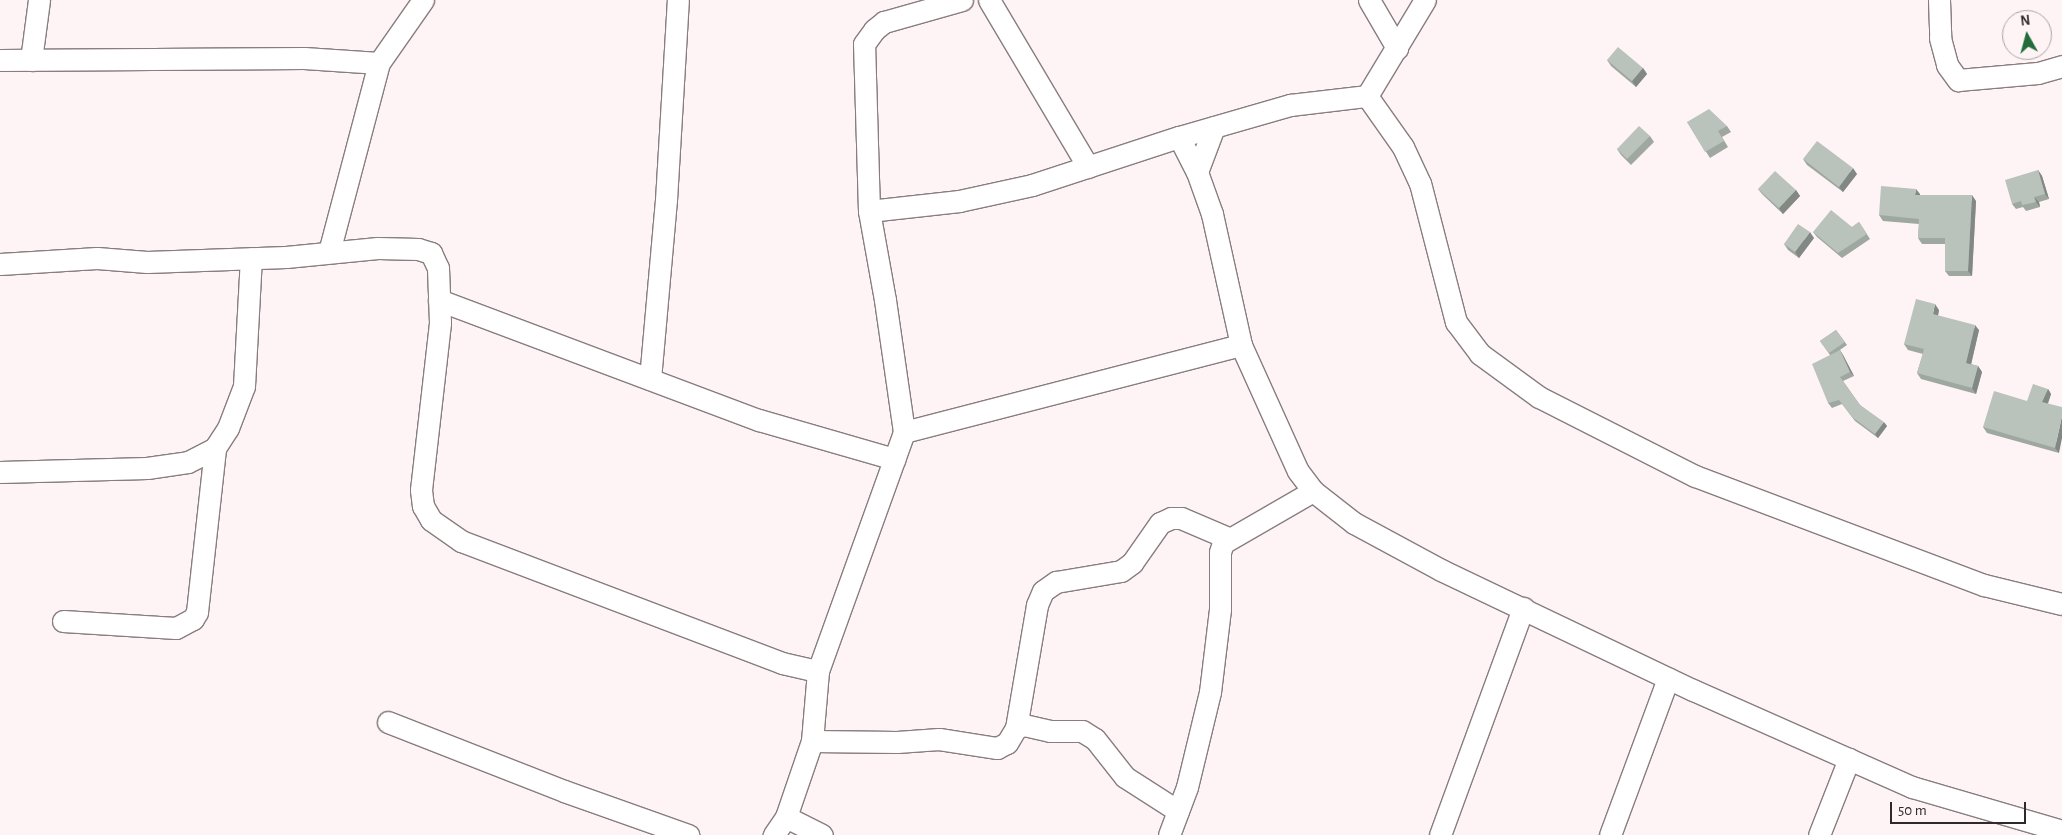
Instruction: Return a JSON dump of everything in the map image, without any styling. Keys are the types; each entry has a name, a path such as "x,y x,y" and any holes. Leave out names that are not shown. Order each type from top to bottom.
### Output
{"street":[{"path":"31,60 39,0"},
{"path":"329,252 379,63 423,0"},
{"path":"650,379 666,200 678,0"},
{"path":"774,835 786,817 812,741 818,671 904,432 885,300 869,211 864,44 874,30 884,22 962,0"},
{"path":"989,0 1088,167"},
{"path":"1369,0 1397,48"},
{"path":"1367,96 1425,0"},
{"path":"1939,0 1940,38 1947,65 1958,80 2038,73 2062,66"},
{"path":"0,60 304,58 379,63"},
{"path":"869,211 959,201 1032,185 1214,126 1290,105 1367,96"},
{"path":"1367,96 1403,147 1420,183 1456,322 1480,354 1539,398 1695,476 1984,585 2062,604"},
{"path":"1197,172 1214,126"},
{"path":"1179,137 1197,172 1212,214 1241,345 1298,471 1313,491 1354,523 1668,678 1912,787 2055,832"},
{"path":"0,264 98,258 147,262 251,258 400,247 430,253 438,268 439,300 430,429 421,490 422,506 431,520 461,541 782,663 818,671"},
{"path":"0,472 147,468 188,462 214,448 228,428 244,386 251,258"},
{"path":"439,300 759,420 894,459"},
{"path":"904,432 1241,345"},
{"path":"63,621 176,628 193,619 197,612 214,448"},
{"path":"1174,827 1210,692 1220,609 1220,552 1228,538 1313,491"},
{"path":"812,741 897,742 939,739 997,748 1006,743 1016,728 1037,605 1043,590 1056,582 1121,571 1132,564 1160,523 1171,518 1181,518 1228,538"},
{"path":"1440,835 1523,608"},
{"path":"1610,835 1668,678"},
{"path":"388,722 564,791 688,835"},
{"path":"1016,728 1024,725 1050,731 1082,731 1095,740 1124,777 1174,827"},
{"path":"1819,835 1849,759"},
{"path":"786,817 822,835"}],"building":[{"path":"1618,47 1643,68 1632,81 1607,60"},
{"path":"1709,109 1727,126 1718,131 1724,141 1705,152 1687,122"},
{"path":"1639,126 1650,136 1627,159 1617,149"},
{"path":"1817,141 1853,168 1839,187 1803,159"},
{"path":"2038,170 2045,194 2034,197 2036,202 2022,205 2021,201 2012,204 2005,180"},
{"path":"1775,171 1796,190 1779,208 1758,189"},
{"path":"1881,186 1916,189 1915,195 1972,195 1968,271 1945,271 1945,238 1918,238 1919,219 1879,215"},
{"path":"1831,210 1852,227 1859,222 1867,234 1838,253 1813,232"},
{"path":"1798,224 1810,232 1795,252 1784,244"},
{"path":"1916,299 1935,304 1933,314 1975,325 1966,363 1978,366 1972,388 1917,373 1924,349 1904,344"},
{"path":"1836,330 1845,342 1829,353 1820,341"},
{"path":"1840,350 1850,372 1840,377 1860,405 1884,422 1875,434 1852,417 1839,400 1828,403 1812,364"},
{"path":"2033,384 2048,389 2042,402 2062,407 2062,416 2055,448 1983,427 1994,391 2027,401"}]}
